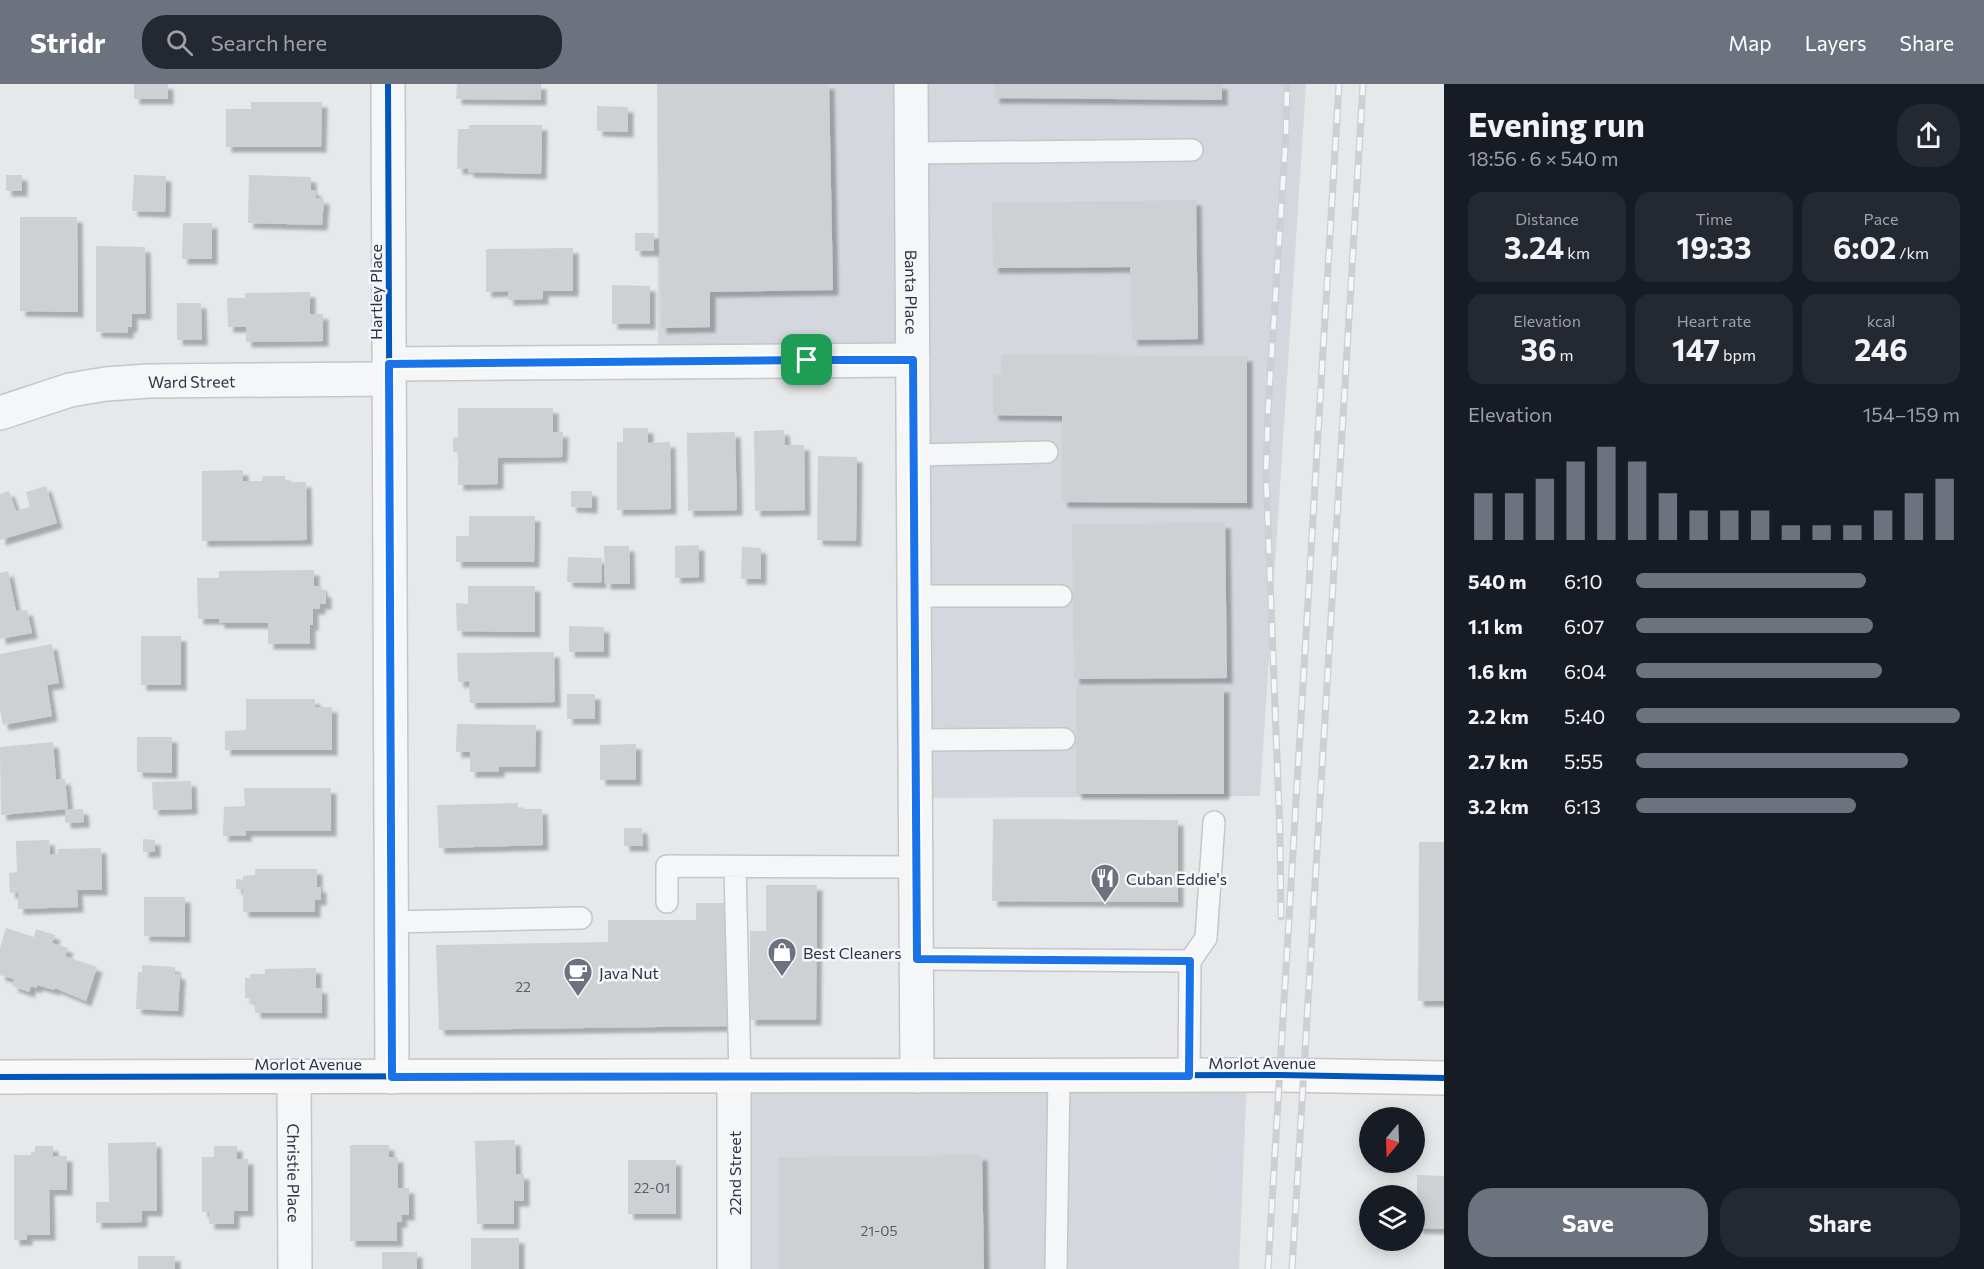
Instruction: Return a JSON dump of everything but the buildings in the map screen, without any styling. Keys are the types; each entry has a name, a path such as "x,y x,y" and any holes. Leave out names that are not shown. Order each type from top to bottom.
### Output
{"street":[{"name":"Hartley Place","path":"388,84 392,1077"},
{"name":"Banta Place","path":"911,84 917,1076"},
{"name":"Ward Street","path":"0,412 70,390 127,382 389,371 913,360"},
{"name":"22nd Street","path":"734,1269 736,1076"},
{"name":"Morlot Avenue","path":"0,1077 1189,1076 1444,1078"},
{"name":"Christie Place","path":"294,1077 295,1269"}],"lane":[{"path":"912,153 1192,150"},
{"path":"914,455 1047,452"},
{"path":"915,596 1060,596"},
{"path":"915,740 1064,739"},
{"path":"1189,1076 1190,961 1206,938 1214,822"},
{"path":"667,902 667,866 916,867"},
{"path":"735,867 736,1076"},
{"path":"391,922 581,918"},
{"path":"917,959 1190,961"},
{"path":"1056,1269 1059,1076"}],"shaded area":[{"path":"657,84 1306,84 1260,796 915,798 913,360 658,362"},
{"path":"734,1076 1247,1076 1239,1269 734,1269"}],"railway":[{"path":"1281,917 1266,475 1287,84"},
{"path":"1268,1269 1339,84"},
{"path":"1292,1269 1363,84"}],"cycle path":[{"path":"388,84 392,1077"},
{"path":"0,1077 1280,1075 1444,1078"}],"place":[{"name":"Cuban Eddie's","path":"1105,904"},
{"name":"Best Cleaners","path":"782,978"},
{"name":"Java Nut","path":"578,998"}],"route":[{"path":"807,360 913,360 917,959 1190,961 1189,1076 392,1077 389,364 807,360"}]}
